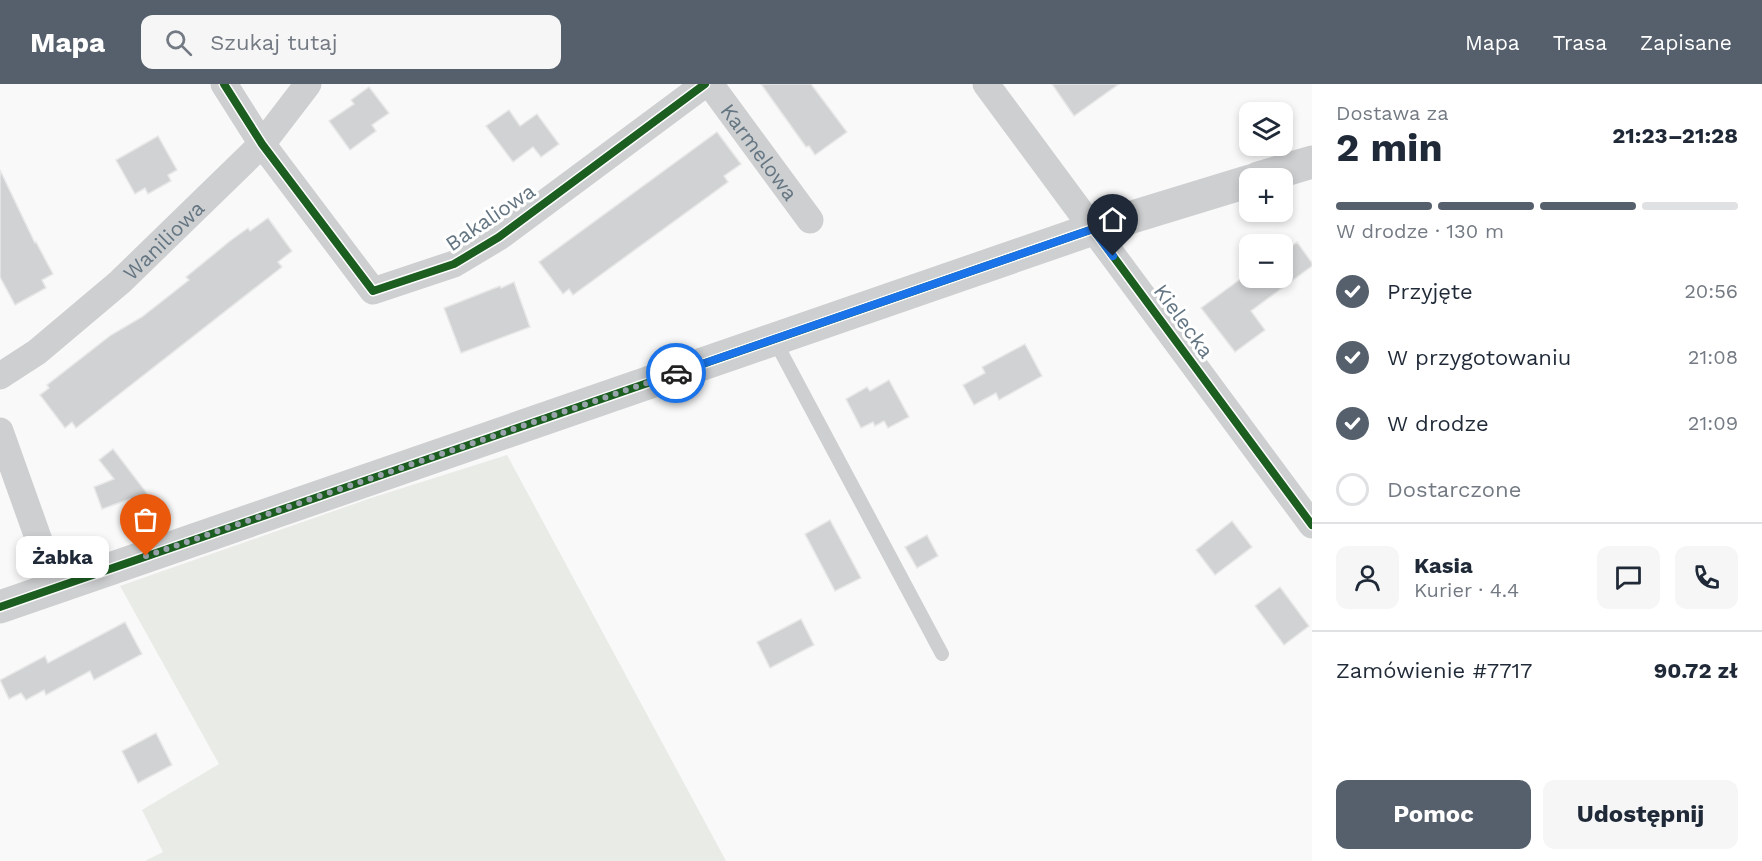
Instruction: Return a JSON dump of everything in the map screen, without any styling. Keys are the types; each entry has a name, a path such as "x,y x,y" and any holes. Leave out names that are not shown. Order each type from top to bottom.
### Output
{"street":[{"name":"Bakaliowa","path":"224,84 262,144 373,291 454,264 499,237 705,84"},
{"name":"Waniliowa","path":"0,376 37,352 120,282 262,144 308,84"},
{"name":"Karmelowa","path":"710,84 810,220"},
{"name":"Kielecka","path":"986,84 1312,525"},
{"path":"1292,168 1312,162"},
{"path":"0,607 1093,229 1239,184"},
{"path":"0,431 56,588"}],"lane":[{"path":"774,339 942,654"}],"shaded area":[{"path":"507,455 726,861 145,861 163,852 142,810 219,764 120,586 371,498"}],"building":[{"path":"761,84 811,84 847,132 815,155 809,146 806,147"},
{"path":"1052,84 1119,84 1074,116"},
{"path":"369,87 389,113 372,125 376,131 350,150 329,121 354,104 351,100"},
{"path":"509,110 520,126 537,114 559,144 541,157 533,147 513,162 486,126"},
{"path":"717,132 741,164 724,176 728,182 573,295 569,289 563,294 539,262"},
{"path":"158,136 177,170 168,175 171,181 148,194 145,188 135,194 116,160"},
{"path":"0,170 35,243 53,274 42,280 46,288 15,305 0,277"},
{"path":"268,218 292,251 278,262 282,267 76,428 72,422 65,428 40,395 49,388 47,385 111,335 142,317 189,280 186,277 230,241 248,228 250,231"},
{"path":"1297,242 1312,266 1293,280 1293,245"},
{"path":"1239,280 1239,288 1282,288 1251,311 1265,330 1235,352 1201,308"},
{"path":"514,282 530,327 461,353 444,308"},
{"path":"1025,344 1042,376 999,400 996,393 974,405 963,385 985,373 982,367"},
{"path":"889,380 909,417 888,428 884,421 875,426 873,422 861,428 846,399 867,387 870,391"},
{"path":"113,449 149,496 136,506 130,499 102,509 94,487 114,479 99,460"},
{"path":"830,520 861,578 835,591 805,534"},
{"path":"1232,521 1252,547 1215,575 1196,550"},
{"path":"927,535 938,556 917,568 905,547"},
{"path":"1280,587 1309,626 1284,645 1255,606"},
{"path":"801,619 814,645 770,668 757,642"},
{"path":"125,622 142,654 94,680 90,671 46,695 44,690 26,700 21,693 9,699 0,680 45,656 48,663"},
{"path":"156,733 172,765 138,783 122,751"}],"cycle path":[{"path":"224,84 262,144 373,291 454,264 499,237 705,84"},
{"path":"0,607 1093,229 1312,525"}],"way so far":[{"path":"146,556 676,373"}],"place":[{"name":"Żabka","path":"146,556"}],"route":[{"path":"676,373 1093,229 1113,256"}]}
